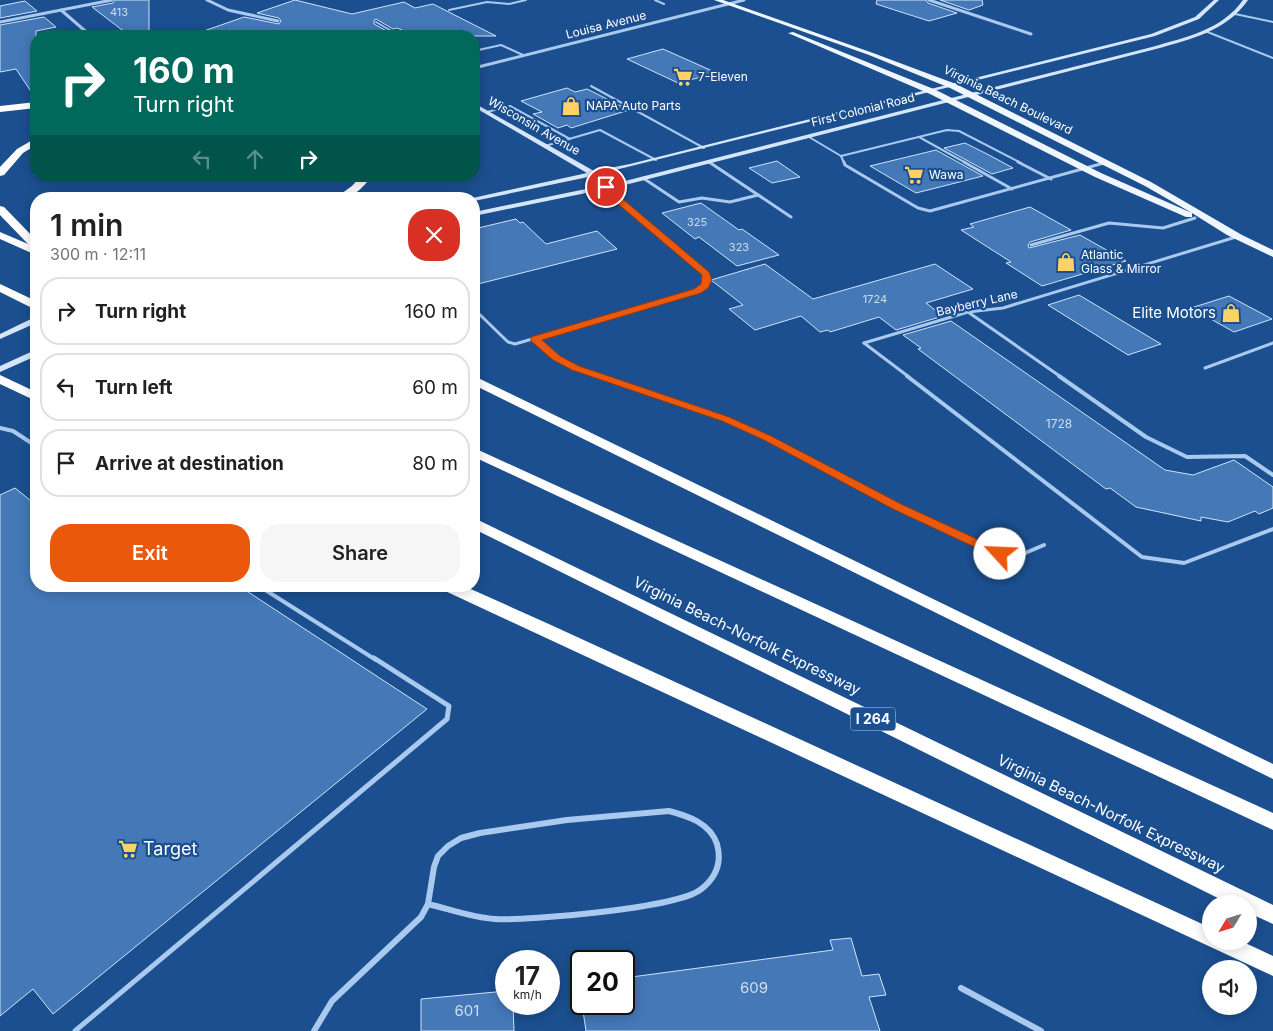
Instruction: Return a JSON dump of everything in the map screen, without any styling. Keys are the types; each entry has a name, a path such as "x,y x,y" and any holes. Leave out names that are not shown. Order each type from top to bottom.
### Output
{"highway":[{"path":"0,109 30,106"},
{"path":"0,173 20,151 30,145"},
{"path":"350,192 362,182"},
{"path":"0,209 30,240"},
{"path":"0,235 30,249"},
{"path":"0,287 30,303"},
{"path":"0,379 30,394"},
{"path":"480,383 1273,772"},
{"path":"480,455 1273,822"},
{"name":"Virginia Beach-Norfolk Expressway","path":"480,526 1273,915"},
{"path":"463,592 1065,873 1202,934"},
{"path":"1238,950 1273,966"}],"main road":[{"name":"Virginia Beach Boulevard","path":"717,0 755,15 833,40 973,95 1148,184 1273,254"},
{"name":"First Colonial Road","path":"480,197 656,160 1153,35 1197,18 1217,0"},
{"name":"First Colonial Road","path":"480,213 606,187 709,162 1154,48 1205,31 1225,22 1235,14 1246,0"},
{"name":"Virginia Beach Boulevard","path":"755,15 809,41 952,101 1085,168 1238,236"},
{"name":"Wisconsin Avenue","path":"480,108 595,174 606,187"},
{"path":"0,337 30,323"},
{"path":"0,369 30,356"}],"street":[{"path":"0,22 112,0"},
{"path":"207,0 228,10 278,21"},
{"name":"Louisa Avenue","path":"480,66 744,0"},
{"path":"929,0 1031,34"},
{"path":"60,10 74,19 85,30"},
{"path":"314,1031 332,1001 420,918 428,904 432,887 432,872 438,856 454,841 468,835 554,820 620,813 669,811 689,816 705,826 716,841 720,858 713,878 699,891 666,901 589,914 494,919 428,904"},
{"path":"962,988 1041,1031"}],"lane":[{"path":"449,10 487,2 509,4 526,0"},
{"path":"655,0 664,4"},
{"path":"1235,14 1273,22"},
{"path":"376,22 390,30"},
{"path":"1205,31 1273,58"},
{"path":"480,50 502,45 523,55"},
{"path":"591,86 704,148"},
{"path":"487,112 510,106 570,139"},
{"path":"545,146 600,130 656,160"},
{"path":"841,156 947,130 959,131 1051,179"},
{"path":"809,137 841,156 845,165 918,208 930,210 1051,179 1106,162"},
{"path":"918,137 1012,189"},
{"path":"709,162 791,217"},
{"path":"643,178 679,202 702,198 730,202 758,195"},
{"path":"480,315 508,342 515,344 698,291 705,286 706,274 608,191 606,187"},
{"path":"1032,244 1109,223 1163,228 1195,218"},
{"name":"Bayberry Lane","path":"1238,236 1003,308 968,312 864,343 1142,557 1184,563 1273,529"},
{"path":"968,312 1146,438 1187,457 1245,456 1273,475"},
{"path":"535,339 557,358 575,368 726,419 768,438 897,506 1000,554 1010,557 1022,556 1044,545"},
{"path":"1205,368 1273,344"},
{"path":"0,428 13,431 30,442"},
{"path":"75,1031 447,719 449,706 268,592"}],"building":[{"path":"115,0 149,0 149,30 122,30 92,7 113,3"},
{"path":"295,0 352,14 404,2 415,8 433,4 496,36 480,36 480,30 393,29 376,19 374,24 385,30 207,30 244,17 279,24 281,21 279,18 257,13"},
{"path":"877,0 926,0 928,3 957,13 929,21 876,4"},
{"path":"940,0 982,0 983,5 969,10"},
{"path":"25,1 37,11 0,18 0,6"},
{"path":"44,17 56,27 30,30 30,90 16,69 0,72 0,25"},
{"path":"663,49 717,73 678,83 627,59"},
{"path":"567,88 575,92 587,89 629,110 571,128 567,125 558,128 533,114 542,112 521,101"},
{"path":"965,143 1013,168 992,174 944,148"},
{"path":"936,150 983,176 916,193 870,166"},
{"path":"777,161 800,177 772,183 749,168"},
{"path":"701,203 779,255 737,266 699,237 695,239 662,213"},
{"path":"1030,207 1071,230 1030,242 1029,248 1080,235 1126,261 1042,286 1006,263 1011,262 961,230 974,227 970,224"},
{"path":"516,219 520,223 523,222 546,244 597,231 617,249 480,283 480,228"},
{"path":"765,264 813,299 935,264 973,289 926,303 943,316 896,330 879,317 830,332 828,330 820,332 801,316 755,330 729,309 743,305 711,280"},
{"path":"1079,295 1161,344 1128,355 1048,305"},
{"name":"Elite Motors","path":"1229,296 1272,319 1234,332 1191,308"},
{"path":"951,321 1165,470 1193,475 1234,460 1273,487 1273,508 1259,514 1255,511 1228,522 1201,517 1201,521 1136,507 1110,488 1106,489 918,349 921,348 903,335"},
{"name":"Target","path":"15,488 30,500 30,592 248,592 427,709 53,1014 33,989 0,1016 0,495"},
{"path":"851,938 862,976 879,974 886,995 869,997 880,1031 586,1031 584,1015 635,1015 635,977 833,950 830,940"},
{"path":"495,992 495,1015 513,1015 514,1031 421,1031 421,999"}],"place":[{"name":"7-Eleven","path":"683,77"},
{"name":"NAPA Auto Parts","path":"571,106"},
{"name":"Wawa","path":"914,175"},
{"name":"Atlantic Glass & Mirror","path":"1066,262"},
{"name":"Elite Motors","path":"1231,313"},
{"name":"Target","path":"128,849"}],"route":[{"path":"606,187 608,191 706,274 705,286 698,291 535,339 557,358 575,368 726,419 768,438 897,506 1000,554"}]}
